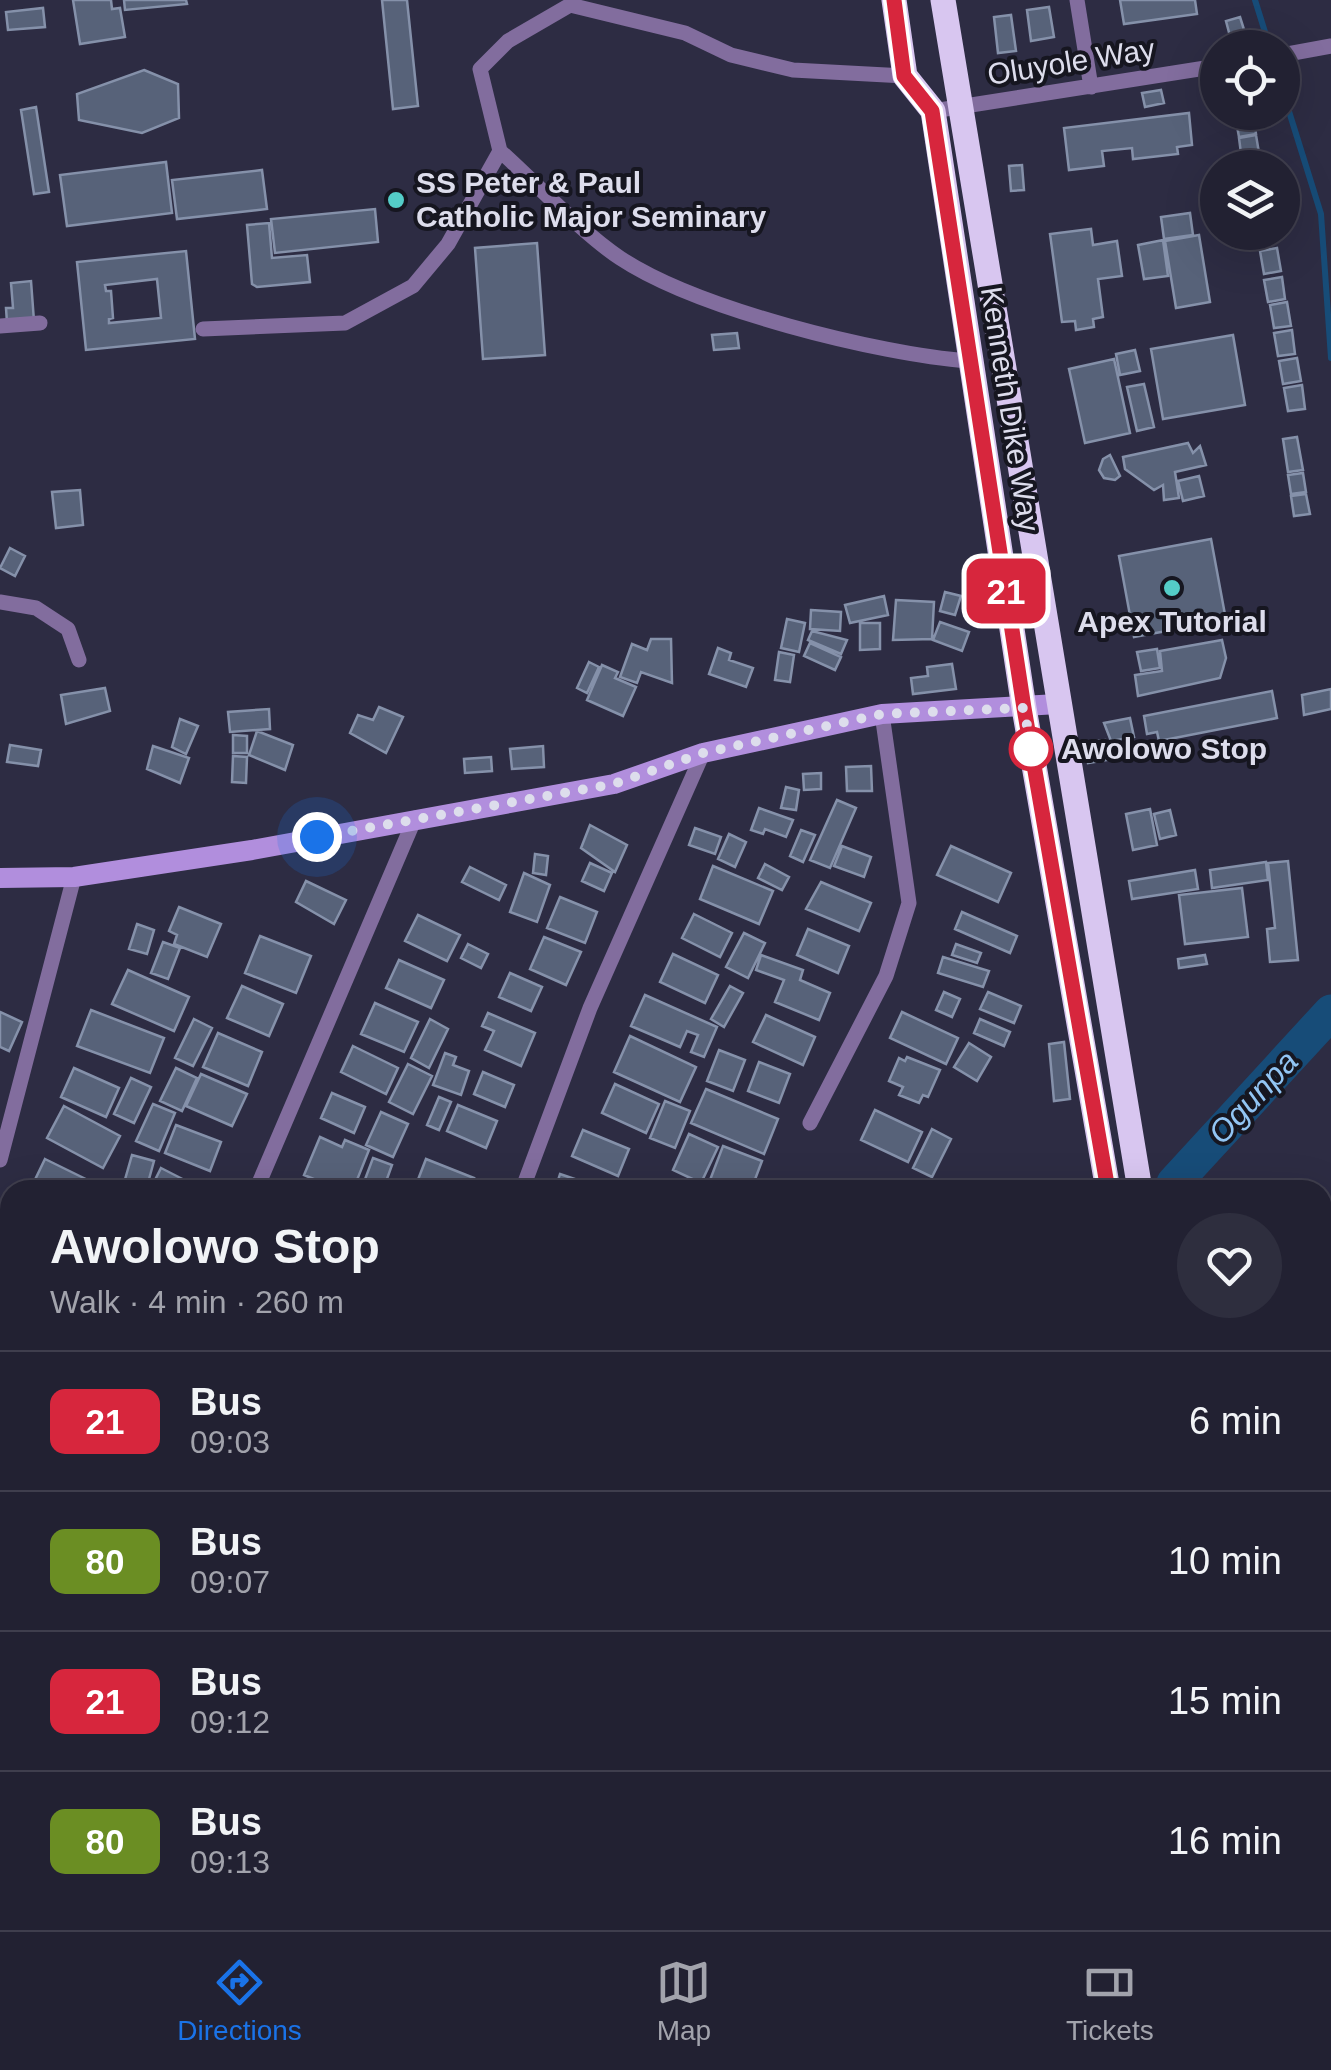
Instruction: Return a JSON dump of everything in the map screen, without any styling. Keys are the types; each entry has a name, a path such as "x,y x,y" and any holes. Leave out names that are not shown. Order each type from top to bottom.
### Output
{"highway":[{"path":"894,0 904,76 932,111"},
{"name":"Kenneth Dike Way","path":"943,0 1139,1180"},
{"name":"Kenneth Dike Way","path":"932,111 1024,708 1107,1180"}],"main road":[{"path":"0,878 74,877 252,850 614,784 703,753 882,714 1058,704"}],"street":[{"path":"1077,0 1092,87"},
{"path":"904,76 793,70 731,56 686,33 570,4 508,41 480,69 500,150 619,258 700,296 858,343 926,358 969,361"},
{"path":"1300,52 1331,46"},
{"name":"Oluyole Way","path":"932,111 1200,69"},
{"path":"203,329 345,323 413,286 448,244 500,150"},
{"path":"0,326 40,323"},
{"path":"0,602 36,608 68,628 79,660"},
{"path":"810,1123 886,976 901,939 909,903 882,714"},
{"path":"526,1180 590,1008 703,753"},
{"path":"260,1180 415,818"},
{"path":"0,1160 74,877"}],"building":[{"path":"73,0 111,0 112,9 120,8 125,37 80,44"},
{"path":"124,0 186,0 187,4 125,10"},
{"path":"382,0 407,0 418,106 393,109"},
{"path":"1120,0 1195,0 1197,14 1124,24"},
{"path":"1049,7 1054,37 1031,41 1027,10"},
{"path":"43,8 45,27 8,30 6,12"},
{"path":"1011,15 1016,51 998,53 994,17"},
{"path":"1240,17 1244,30 1228,30 1226,21"},
{"path":"144,70 178,84 179,118 142,133 79,120 77,94"},
{"path":"1161,90 1164,103 1145,107 1142,93"},
{"path":"36,107 49,192 34,194 21,110"},
{"path":"1189,113 1192,145 1177,147 1178,154 1133,159 1132,148 1102,151 1104,166 1069,170 1064,128"},
{"path":"1238,130 1255,130 1256,134 1239,137"},
{"path":"1256,135 1258,150 1241,150 1239,138"},
{"path":"166,162 172,213 67,226 60,175"},
{"path":"1022,165 1024,190 1011,191 1009,166"},
{"path":"262,170 267,209 177,219 172,180"},
{"path":"375,209 378,242 275,253 271,219"},
{"path":"1190,213 1193,235 1164,239 1161,217"},
{"path":"269,223 272,258 307,255 310,282 257,287 252,284 247,225"},
{"path":"1091,229 1093,245 1117,241 1122,276 1098,279 1103,317 1093,319 1094,327 1076,330 1075,321 1062,322 1050,234"},
{"path":"1199,235 1210,302 1176,308 1165,241"},
{"path":"1163,240 1168,276 1144,279 1138,245"},
{"path":"537,243 545,355 483,359 475,248"},
{"path":"1277,250 1281,271 1264,274 1260,251"},
{"path":"186,251 195,339 86,350 77,262","holes":["157,279 161,318 109,323 113,318 111,291 106,291 105,285"]},
{"path":"1282,277 1285,299 1268,302 1264,280"},
{"path":"31,281 34,321 7,323 6,308 13,308 11,283"},
{"path":"1287,302 1291,326 1274,328 1270,305"},
{"path":"1292,330 1295,354 1278,356 1274,333"},
{"path":"737,333 739,348 714,350 712,335"},
{"path":"1233,335 1245,405 1163,419 1151,349"},
{"path":"1135,350 1140,371 1120,375 1116,354"},
{"path":"1297,358 1301,381 1283,384 1279,361"},
{"path":"1114,359 1130,433 1085,443 1069,369"},
{"path":"1144,384 1154,427 1137,431 1127,387"},
{"path":"1302,385 1305,409 1288,411 1284,388"},
{"path":"1297,437 1303,470 1288,472 1283,439"},
{"path":"1188,443 1193,453 1200,446 1206,465 1175,472 1179,498 1164,500 1163,485 1154,490 1125,469 1123,457"},
{"path":"1110,455 1120,476 1115,480 1104,478 1099,470 1103,459"},
{"path":"1303,473 1306,492 1291,494 1288,475"},
{"path":"1199,476 1204,496 1183,501 1178,481"},
{"path":"80,490 83,525 56,528 52,492"},
{"path":"1306,494 1310,514 1294,516 1291,496"},
{"name":"Apex Tutorial","path":"1211,539 1226,620 1134,637 1119,556"},
{"path":"10,548 25,556 15,576 0,568"},
{"path":"945,592 961,596 955,615 940,611"},
{"path":"884,596 888,615 850,623 845,605"},
{"path":"896,600 934,602 932,639 893,640"},
{"path":"811,610 841,612 840,631 810,629"},
{"path":"787,619 805,623 799,652 781,648"},
{"path":"940,622 969,632 962,651 933,640"},
{"path":"860,623 880,623 880,649 860,650"},
{"path":"812,631 847,640 841,654 808,640"},
{"path":"651,639 671,639 672,683 641,672 637,683 620,677 632,644 647,650"},
{"path":"1222,640 1226,658 1220,678 1138,696 1135,675 1162,671 1160,651"},
{"path":"810,643 841,657 835,670 804,656"},
{"path":"718,648 731,653 729,660 753,668 746,687 709,674"},
{"path":"1157,649 1160,668 1141,671 1137,652"},
{"path":"779,652 794,655 790,682 775,680"},
{"path":"589,662 599,667 587,693 577,688"},
{"path":"952,664 956,689 913,694 911,678 928,676 927,667"},
{"path":"602,665 618,672 615,678 636,687 623,716 587,700"},
{"path":"105,688 110,711 66,724 61,695"},
{"path":"1331,689 1331,709 1304,715 1302,695"},
{"path":"1272,691 1277,718 1159,741 1157,732 1147,734 1144,716"},
{"path":"379,707 403,717 386,753 350,733 358,715 373,720"},
{"path":"269,709 270,729 230,732 228,712"},
{"path":"1130,718 1134,737 1111,741 1104,723"},
{"path":"180,719 198,726 186,754 172,747"},
{"path":"257,731 293,745 285,770 249,755"},
{"path":"233,735 247,736 247,753 233,753"},
{"path":"1105,740 1107,760 1088,763 1085,742"},
{"path":"10,745 41,750 38,766 7,762"},
{"path":"153,746 189,758 180,783 147,769"},
{"path":"543,746 544,767 512,769 510,749"},
{"path":"233,756 247,757 246,783 232,782"},
{"path":"491,757 492,771 465,773 464,759"},
{"path":"871,766 872,791 847,791 846,767"},
{"path":"821,773 821,789 804,790 803,774"},
{"path":"786,787 799,790 796,810 781,808"},
{"path":"837,800 856,808 830,868 810,860"},
{"path":"759,808 793,820 786,837 765,829 763,834 751,830"},
{"path":"1150,809 1157,845 1133,850 1126,814"},
{"path":"1170,810 1176,835 1160,839 1154,814"},
{"path":"590,825 627,845 615,872 581,848"},
{"path":"695,828 721,837 715,854 689,845"},
{"path":"801,830 815,835 803,862 790,856"},
{"path":"729,834 746,842 735,867 718,859"},
{"path":"842,846 871,857 864,877 834,866"},
{"path":"951,846 1011,873 998,902 937,875"},
{"path":"535,854 548,856 546,875 533,873"},
{"path":"1288,861 1298,960 1270,962 1267,929 1275,928 1268,863"},
{"path":"1266,862 1268,880 1212,888 1210,870"},
{"path":"590,863 612,873 604,891 582,881"},
{"path":"765,864 789,877 782,890 758,878"},
{"path":"713,866 773,891 759,924 700,899"},
{"path":"470,867 506,885 499,900 462,882"},
{"path":"1195,870 1198,889 1132,899 1129,881"},
{"path":"524,873 550,885 537,922 510,912"},
{"path":"306,881 346,900 334,924 296,902"},
{"path":"821,882 871,903 859,931 806,909"},
{"path":"1242,888 1248,937 1185,944 1179,895"},
{"path":"560,897 597,912 585,943 547,928"},
{"path":"179,907 221,924 207,957 174,944 177,935 169,931"},
{"path":"962,912 1017,936 1010,953 955,929"},
{"path":"694,914 732,933 720,957 682,938"},
{"path":"418,915 460,935 447,961 405,941"},
{"path":"137,924 154,930 147,954 129,949"},
{"path":"808,929 849,946 838,973 797,955"},
{"path":"744,933 765,943 748,978 726,967"},
{"path":"260,936 311,956 296,993 245,973"},
{"path":"544,937 581,952 566,985 530,969"},
{"path":"163,942 180,948 168,979 151,973"},
{"path":"468,944 488,954 481,968 461,958"},
{"path":"956,944 981,953 977,963 952,955"},
{"path":"673,954 718,975 705,1003 660,982"},
{"path":"761,955 803,970 800,980 830,993 819,1020 775,1002 784,980 756,970"},
{"path":"1205,955 1207,964 1179,968 1178,959"},
{"path":"943,957 989,971 983,987 938,973"},
{"path":"399,960 444,980 431,1008 386,988"},
{"path":"128,970 189,997 174,1031 112,1004"},
{"path":"510,973 542,987 531,1011 499,997"},
{"path":"242,986 283,1004 269,1036 227,1018"},
{"path":"730,986 743,993 724,1027 711,1019"},
{"path":"944,992 960,999 952,1017 936,1010"},
{"path":"988,992 1021,1006 1014,1023 980,1009"},
{"path":"645,995 717,1027 704,1057 691,1052 698,1035 687,1031 680,1047 631,1026"},
{"path":"375,1003 418,1022 404,1052 361,1034"},
{"path":"91,1010 164,1038 150,1073 77,1046"},
{"path":"0,1012 22,1022 9,1051 0,1047"},
{"path":"902,1012 958,1038 946,1064 890,1038"},
{"path":"488,1013 535,1033 521,1066 485,1050 494,1031 482,1026"},
{"path":"766,1015 815,1037 803,1065 753,1042"},
{"path":"194,1019 212,1028 193,1066 175,1058"},
{"path":"430,1019 448,1029 429,1068 411,1058"},
{"path":"980,1019 1010,1032 1004,1046 974,1033"},
{"path":"218,1033 262,1052 248,1086 203,1067"},
{"path":"630,1036 696,1067 680,1102 614,1072"},
{"path":"1064,1042 1070,1099 1054,1101 1049,1044"},
{"path":"969,1043 991,1057 977,1081 954,1067"},
{"path":"353,1046 398,1068 386,1094 341,1072"},
{"path":"719,1050 745,1060 733,1091 707,1081"},
{"path":"445,1053 456,1057 453,1065 469,1071 461,1095 433,1085"},
{"path":"907,1057 940,1070 928,1097 923,1095 919,1103 899,1095 903,1087 889,1081 899,1058 905,1061"},
{"path":"759,1062 790,1074 779,1103 748,1091"},
{"path":"408,1064 432,1076 413,1114 389,1102"},
{"path":"74,1068 119,1088 106,1117 61,1097"},
{"path":"176,1068 197,1078 182,1111 160,1101"},
{"path":"483,1072 514,1085 505,1107 474,1094"},
{"path":"201,1074 247,1094 232,1126 186,1106"},
{"path":"131,1078 151,1087 134,1123 114,1114"},
{"path":"615,1084 659,1104 646,1133 602,1113"},
{"path":"706,1089 778,1119 764,1154 691,1123"},
{"path":"332,1093 365,1107 354,1133 321,1118"},
{"path":"439,1097 451,1102 439,1130 427,1125"},
{"path":"665,1101 690,1111 675,1148 650,1138"},
{"path":"153,1104 175,1113 159,1151 136,1141"},
{"path":"458,1105 497,1121 486,1148 447,1131"},
{"path":"64,1106 120,1136 103,1168 47,1138"},
{"path":"875,1110 922,1132 908,1162 861,1140"},
{"path":"381,1112 408,1124 393,1157 366,1145"},
{"path":"176,1125 221,1142 210,1171 165,1153"},
{"path":"932,1129 951,1139 932,1177 913,1168"},
{"path":"583,1130 629,1149 618,1176 572,1156"},
{"path":"689,1134 718,1147 702,1180 673,1170"},
{"path":"320,1137 342,1147 345,1140 369,1150 357,1180 316,1180 304,1175"},
{"path":"723,1146 762,1161 755,1180 710,1180"},
{"path":"132,1155 154,1161 149,1180 125,1180"},
{"path":"373,1158 392,1165 387,1180 365,1180"},
{"path":"45,1159 88,1180 35,1180"},
{"path":"426,1159 474,1178 473,1180 418,1180"},
{"path":"161,1168 184,1180 155,1180"}],"waterway":[{"path":"1255,0 1264,30"},
{"path":"1295,130 1321,214 1331,358"},
{"name":"Ogunpa","path":"1177,1180 1331,1012"}],"bus line":[{"name":"21","path":"894,0 904,76 932,111 1024,708 1107,1180"}],"place":[{"name":"SS Peter & Paul Catholic Major Seminary","path":"396,200"},
{"name":"Apex Tutorial","path":"1172,588"},
{"name":"Awolowo Stop","path":"1031,749"}],"route":[{"path":"317,837 614,784 703,753 882,714 1024,708 1031,749"}]}
